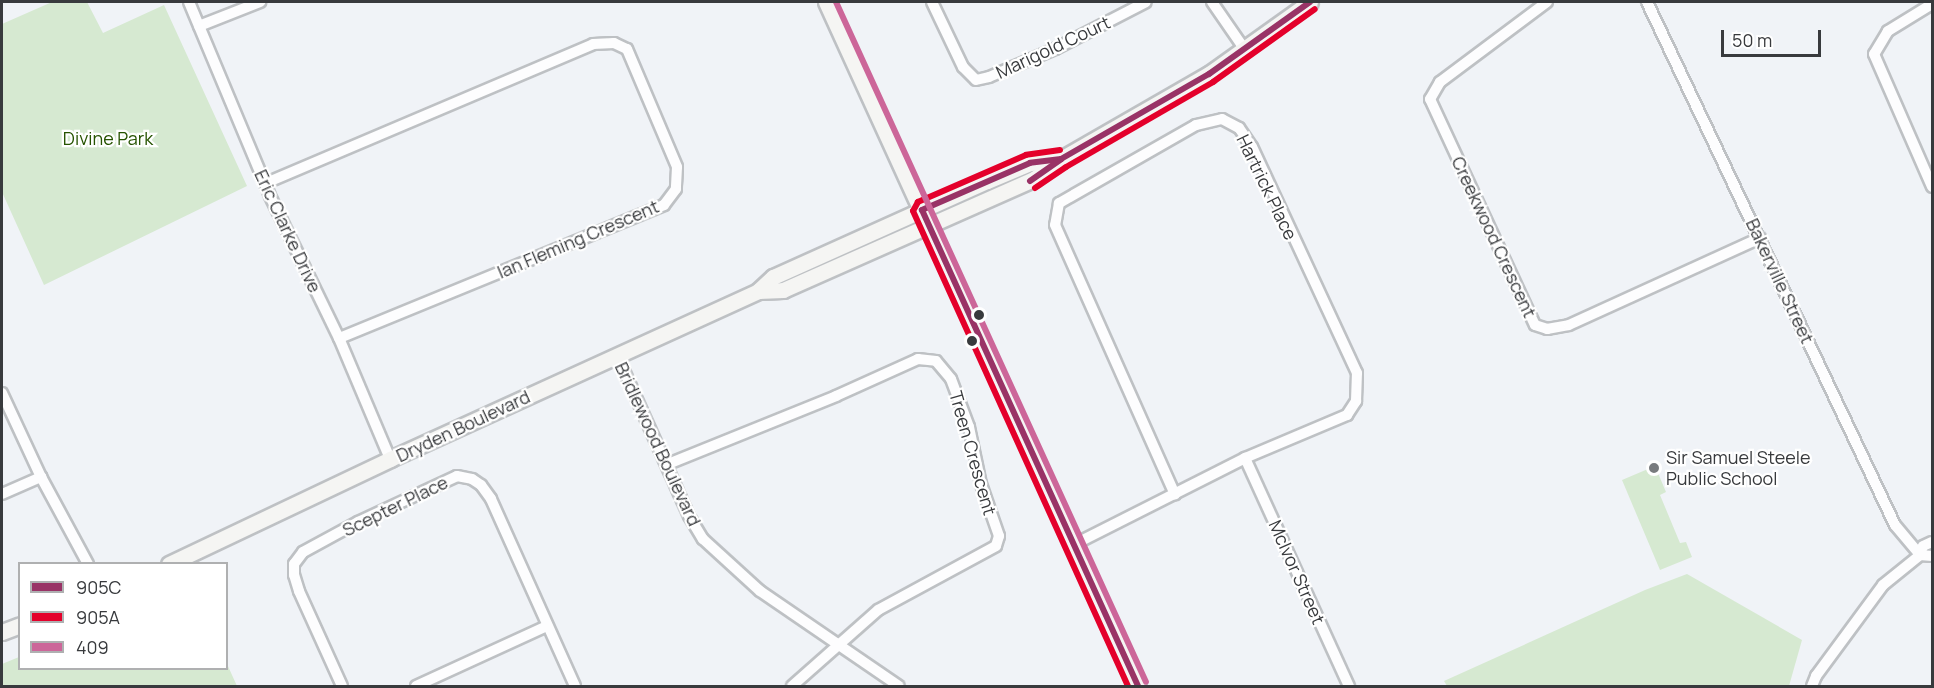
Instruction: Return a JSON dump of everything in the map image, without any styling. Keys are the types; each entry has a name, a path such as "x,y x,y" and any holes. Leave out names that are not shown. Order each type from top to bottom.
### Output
{"street":[{"name":"Eric Clarke Drive","path":"189,2 266,183 339,338 390,459"},
{"path":"199,26 260,2"},
{"path":"826,2 1138,687"},
{"name":"Marigold Court","path":"932,2 963,67 976,80 989,77 1055,49 1146,2"},
{"path":"1212,2 1243,47"},
{"name":"Dryden Boulevard","path":"758,291 783,290 1034,179 1061,159 1209,74 1243,47 1310,2"},
{"name":"Creekwood Crescent","path":"1547,2 1440,82 1430,99 1535,325 1547,329 1569,325 1760,238"},
{"name":"Bakerville Street","path":"1647,2 1895,525 1920,555"},
{"path":"1932,4 1888,30 1874,54 1932,186"},
{"name":"Ian Fleming Crescent","path":"266,183 593,44 614,43 627,49 677,167 676,189 664,205 339,338"},
{"name":"Hartrick Place","path":"1073,545 1175,494 1245,458 1347,415 1356,401 1357,373 1252,147 1239,128 1222,119 1196,125 1059,203 1055,225 1175,494"},
{"name":"Dryden Boulevard","path":"173,562 390,459 758,291 773,278 922,210 1030,163 1061,159"},
{"name":"Bridlewood Boulevard","path":"617,355 668,464 689,516 703,539 760,591 899,687"},
{"name":"Treen Crescent","path":"668,464 836,396 918,359 936,361 945,369 969,427 981,484 999,536 996,546 878,610 792,687"},
{"path":"2,393 41,477 86,562"},
{"name":"McIvor Street","path":"1245,458 1348,687"},
{"name":"Scepter Place","path":"342,687 299,591 294,575 294,564 303,552 358,522 457,476 472,479 481,485 491,499 575,687"},
{"path":"2,494 41,477"},
{"path":"1812,687 1816,676 1883,585 1920,555 1923,546 1932,542"},
{"path":"1920,555 1932,556"},
{"path":"2,632 18,626"},
{"path":"416,687 547,626"}],"green space":[{"name":"Divine Park","path":"52,2 87,2 103,33 164,5 247,186 44,285 2,192 2,24"},
{"path":"1655,466 1666,492 1660,495 1680,543 1686,542 1692,557 1660,570 1622,480"},
{"path":"1687,574 1802,640 1789,686 1447,686 1444,681 1645,590"},
{"path":"18,657 18,670 228,670 228,666 237,686 2,686 2,664"}],"transit line":[{"name":"409","path":"836,2 1146,682"},
{"name":"905C","path":"1030,181 1061,159 1209,74 1310,2"},
{"name":"905A","path":"1035,188 1066,167 1213,82 1315,9"},
{"name":"905A","path":"1060,150 1026,155 918,202 913,211 1128,686"},
{"name":"905C","path":"1061,159 1030,163 922,210 1138,686"}],"place":[{"name":"Sir Samuel Steele Public School","path":"1654,468"}]}
